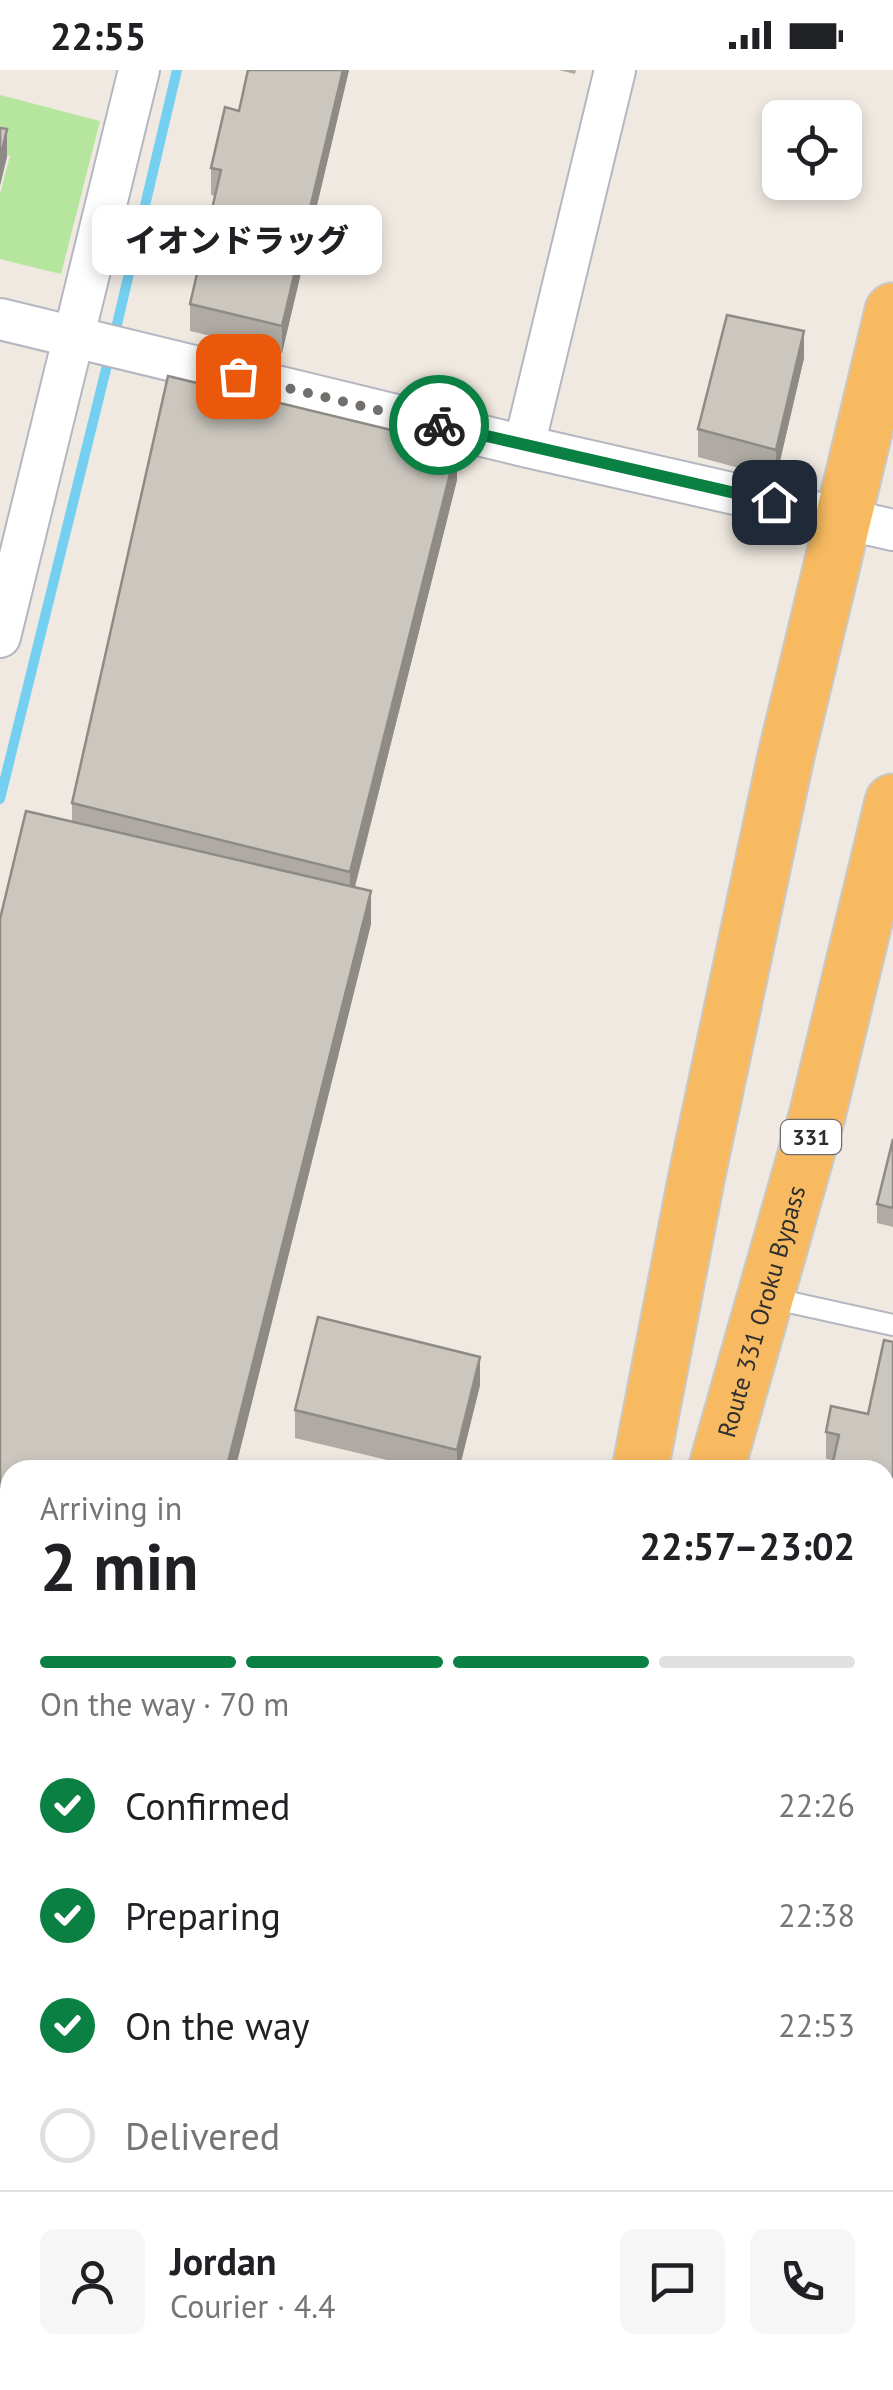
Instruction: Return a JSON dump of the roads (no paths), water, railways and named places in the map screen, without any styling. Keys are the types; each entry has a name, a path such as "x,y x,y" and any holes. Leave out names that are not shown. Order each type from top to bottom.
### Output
{"highway":[{"path":"642,1460 697,1175 786,756 868,524 893,311"},
{"name":"Route 331 Oroku Bypass","path":"719,1460 817,1116 893,802"}],"street":[{"path":"0,636 77,337 139,70"},
{"path":"524,446 615,70"},
{"path":"0,318 524,446 868,524"}],"lane":[{"path":"764,1296 893,1325"}],"waterway":[{"path":"114,337 177,70"},
{"path":"0,799 110,353"}],"place":[{"name":"イオンドラッグ","path":"238,376"}]}
